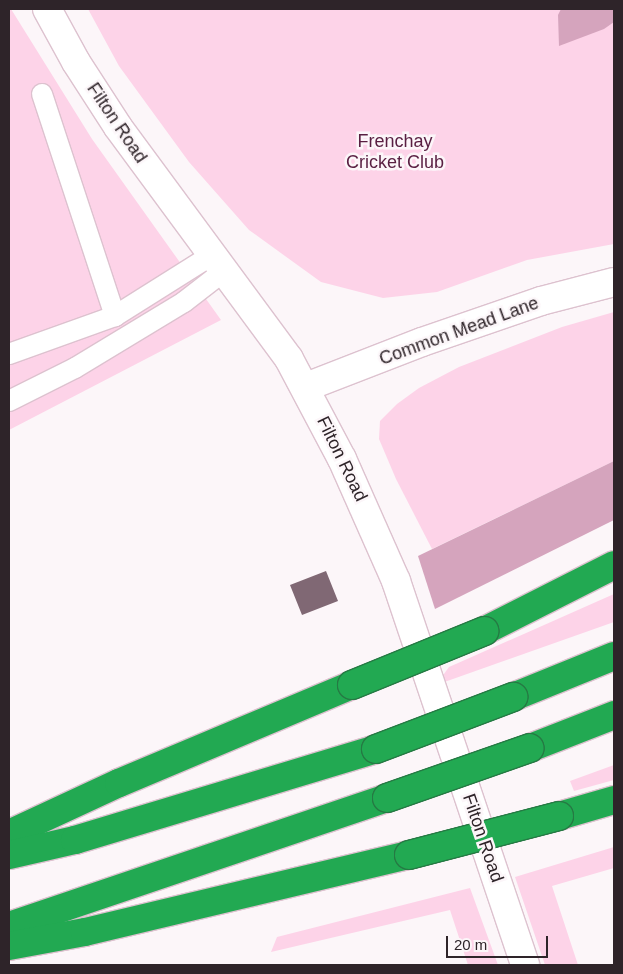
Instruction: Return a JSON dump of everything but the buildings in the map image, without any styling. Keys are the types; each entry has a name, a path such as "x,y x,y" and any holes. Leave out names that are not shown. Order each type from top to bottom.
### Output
{"highway":[{"path":"9,834 119,783 484,631 614,565"},
{"path":"9,856 75,840 376,749 614,656"},
{"path":"9,926 387,798 530,748 614,716"},
{"path":"9,946 85,932 409,855 614,800"}],"street":[{"name":"Filton Road","path":"47,9 76,62 118,127 283,351 306,387 365,506 396,580 525,965"},
{"name":"Common Mead Lane","path":"306,387 422,342 540,301 614,282"}],"lane":[{"path":"42,94 115,316"},
{"path":"9,354 115,316 218,263"},
{"path":"9,401 83,363 184,302 218,263"}],"green space":[{"path":"9,9 11,9 92,139 221,320 9,430"},
{"name":"Frenchay Cricket Club","path":"88,9 614,9 614,244 527,260 437,292 383,298 321,282 249,230 189,162 119,66"},
{"path":"614,312 614,461 432,549 396,479 379,439 380,421 397,404 419,388 459,367 562,327"},
{"path":"614,594 614,622 436,685 449,667"},
{"path":"614,765 614,780 574,791 570,781"},
{"path":"614,847 614,868 552,886 578,965 545,965 515,877"},
{"path":"470,888 498,965 468,965 450,910 271,952 277,937"}],"shaded area":[{"path":"561,9 614,9 614,22 604,29 559,46 558,15"},
{"path":"614,461 614,520 435,609 418,556"}]}
